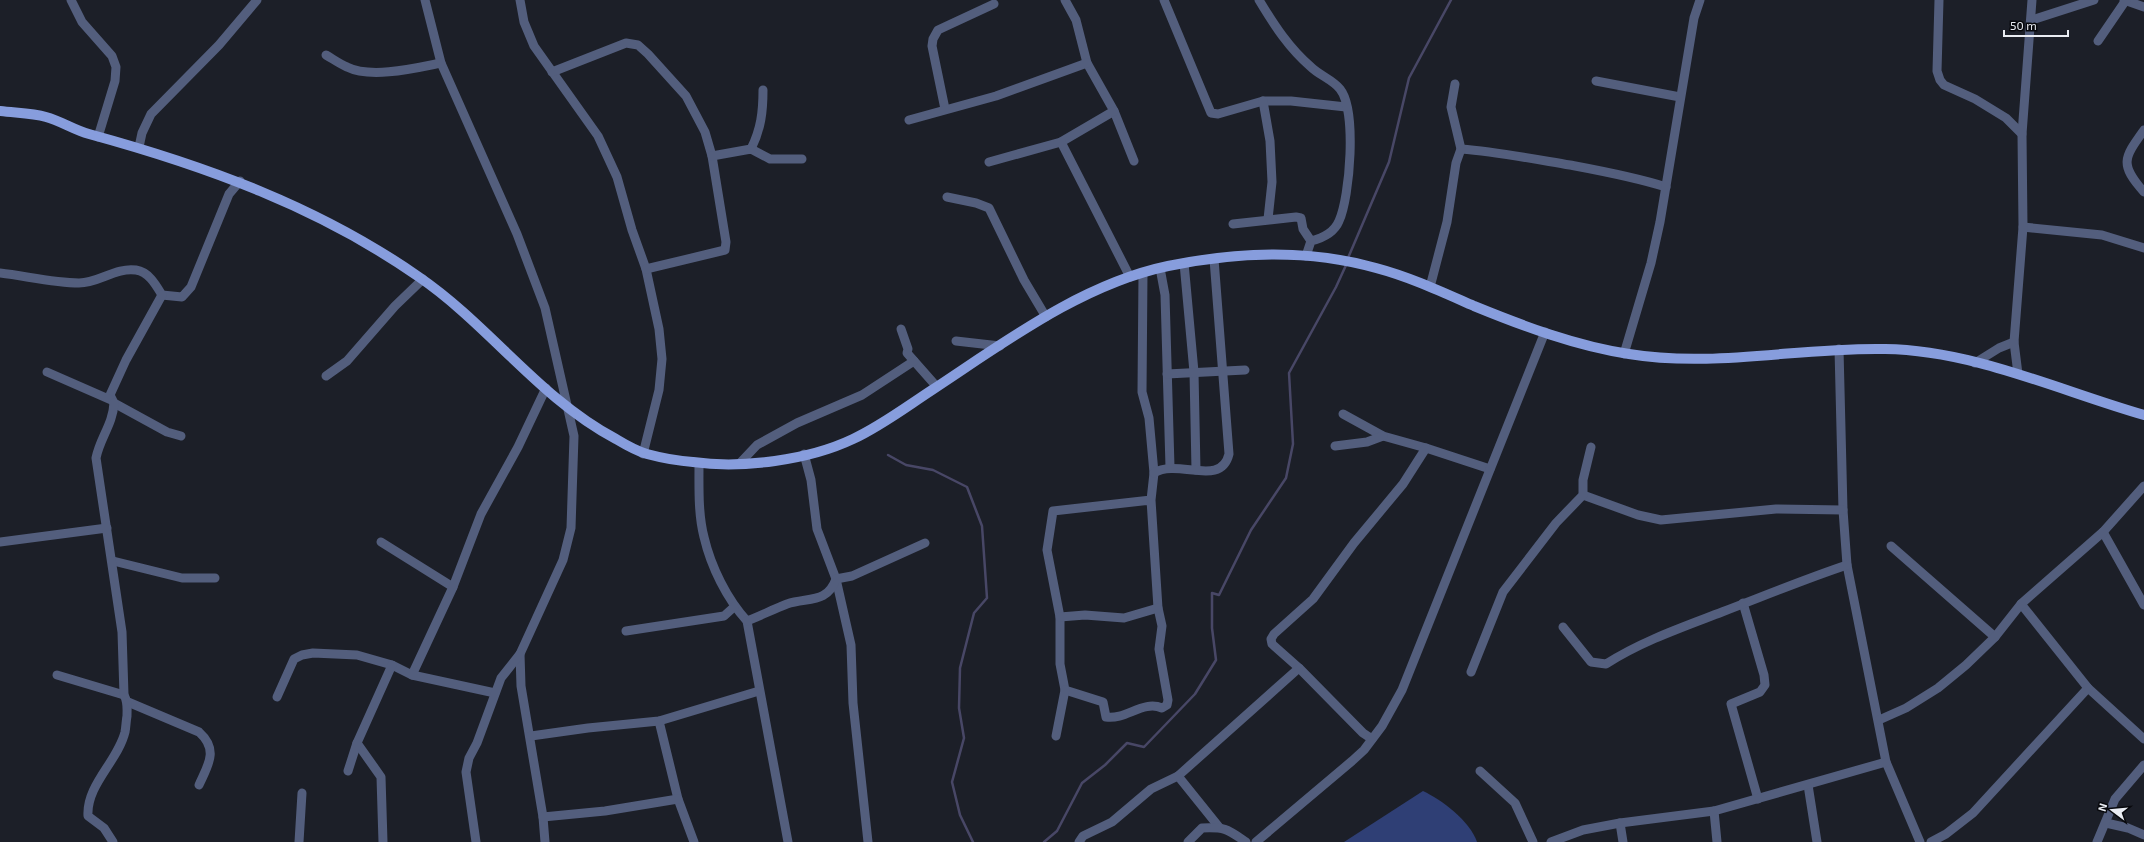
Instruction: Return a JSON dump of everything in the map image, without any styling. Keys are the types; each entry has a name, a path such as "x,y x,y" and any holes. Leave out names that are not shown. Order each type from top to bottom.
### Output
{"main road":[{"path":"0,111 45,116 78,131 139,147 240,181 327,221 378,250 423,279 463,311 567,409 602,432 643,454 699,463 740,463 804,454 849,441 882,424 1046,317 1076,301 1130,276 1184,263 1214,259 1282,255 1338,260 1408,278 1545,332 1624,354 1654,358 1694,358 1890,348 1928,353 2018,374 2104,404 2144,415"}],"street":[{"path":"71,0 82,22 112,56 116,67 115,81 98,137"},
{"path":"139,147 142,133 151,114 219,45 257,0"},
{"path":"425,0 441,63 517,234 545,308 574,436 572,528 563,560 520,654 501,678 477,743 469,758 466,772 476,842"},
{"path":"520,0 524,22 534,46 598,136 617,177 632,230 646,269 659,329 662,359 659,390 643,454"},
{"path":"1065,0 1076,20 1087,63 1114,111 1134,161"},
{"path":"1164,0 1211,113 1218,114 1263,101 1291,101 1346,107"},
{"path":"1259,0 1278,32 1310,67 1340,89 1346,107 1350,142 1350,176 1339,220 1332,231 1322,238 1311,240"},
{"path":"1624,354 1651,263 1666,187 1694,18 1700,0"},
{"path":"1939,0 1936,71 1940,80 1944,85 1975,99 2006,118 2022,134"},
{"path":"2018,374 2014,342 2023,227 2022,134 2032,20 2032,0"},
{"path":"2032,20 2094,0"},
{"path":"2098,40 2125,0 2144,7"},
{"path":"945,109 932,46 934,34 938,30 994,4"},
{"path":"552,72 626,43 638,45 686,96 705,132 712,156 726,242 725,250 646,269"},
{"path":"326,55 348,68 368,72 407,69 441,63"},
{"path":"909,120 996,96 1087,63"},
{"path":"1596,81 1680,97"},
{"path":"1430,287 1447,222 1456,163 1461,149 1451,107 1454,84"},
{"path":"751,149 759,132 762,121 764,90"},
{"path":"1263,101 1270,141 1272,182 1268,219"},
{"path":"989,162 1061,142 1114,111"},
{"path":"2144,130 2127,156 2126,166 2132,178 2144,192"},
{"path":"1061,142 1130,276"},
{"path":"712,156 751,149 770,159 802,159"},
{"path":"1461,149 1498,152 1590,169 1646,180 1666,187"},
{"path":"0,273 80,283 123,271 137,270 150,278 162,295 182,297 191,287 229,194 240,181"},
{"path":"947,197 976,202 989,208 1024,280 1046,317"},
{"path":"1233,224 1268,219 1301,218 1303,229 1311,240"},
{"path":"2023,227 2102,235 2144,248"},
{"path":"1306,256 1311,240"},
{"path":"1154,473 1161,468 1170,467 1209,472 1222,469 1227,463 1229,454 1221,370 1214,259"},
{"path":"1184,263 1194,372 1196,470"},
{"path":"1160,268 1165,296 1170,467"},
{"path":"1065,690 1102,702 1106,717 1114,718 1152,705 1162,708 1166,706 1168,700 1159,649 1162,626 1158,608 1151,500 1154,473 1149,418 1142,392 1143,273"},
{"path":"326,376 347,360 395,306 423,279"},
{"path":"113,842 104,828 88,816 87,807 91,796 111,762 125,732 126,698 122,632 113,561 96,458 98,447 113,415 110,395 126,360 162,295"},
{"path":"901,329 908,349 907,353 937,387"},
{"path":"1256,842 1352,761 1382,726 1402,690 1545,332"},
{"path":"956,341 1000,346"},
{"path":"1975,363 1998,348 2014,342"},
{"path":"1839,350 1843,510 1847,565 1879,720 1886,762 1920,842"},
{"path":"740,463 757,445 797,423 862,395 914,361"},
{"path":"1167,374 1221,370 1245,370"},
{"path":"47,372 112,401 167,432 181,436"},
{"path":"412,675 453,587 481,514 518,447 546,388"},
{"path":"1343,414 1383,436 1426,448 1490,469"},
{"path":"1335,446 1367,442 1383,436"},
{"path":"1471,672 1503,592 1510,581 1556,524 1582,495 1591,447"},
{"path":"1372,739 1363,733 1299,668 1272,644 1271,640 1274,634 1313,599 1354,543 1403,484 1426,448"},
{"path":"804,454 811,480 817,529 836,579 851,645 853,703 868,842"},
{"path":"699,463 701,516 704,538 718,576 734,607 747,621 788,842"},
{"path":"1879,720 1906,708 1938,688 1966,665 1995,637 2021,604 2103,532 2144,486"},
{"path":"1582,495 1638,515 1661,520 1776,509 1843,510"},
{"path":"1056,736 1065,690 1060,664 1060,617 1047,550 1053,511 1151,500"},
{"path":"0,542 107,528"},
{"path":"2103,532 2144,605"},
{"path":"380,542 453,587"},
{"path":"836,579 852,576 925,543"},
{"path":"1891,546 1995,637"},
{"path":"113,561 182,578 215,578"},
{"path":"1563,627 1591,662 1606,664 1663,635 1795,582 1847,565"},
{"path":"747,621 788,604 819,599 833,590 836,579"},
{"path":"1743,604 1764,675 1765,685 1760,692 1731,704 1758,799"},
{"path":"2021,604 2088,688 2144,739"},
{"path":"626,631 724,616 734,607"},
{"path":"1060,617 1085,615 1124,618 1158,608"},
{"path":"277,698 294,659 302,655 313,653 356,655 392,665 412,675 495,693"},
{"path":"520,654 521,686 531,736 544,817 545,842"},
{"path":"348,770 357,743 392,665"},
{"path":"1083,840 1112,822 1151,789 1178,776 1299,668"},
{"path":"57,675 126,698 199,732 205,738 210,748 211,760 199,785"},
{"path":"1932,842 1946,834 1973,813 2088,688"},
{"path":"531,736 588,728 659,721 759,690"},
{"path":"659,721 678,799 694,842"},
{"path":"357,743 381,777 383,842"},
{"path":"1552,842 1584,830 1620,823 1714,811 1886,762"},
{"path":"2097,842 2115,799 2144,765"},
{"path":"1480,771 1515,803 1533,842"},
{"path":"1178,776 1219,827"},
{"path":"1808,785 1817,842"},
{"path":"299,842 302,793"},
{"path":"544,817 606,811 678,799"},
{"path":"1714,811 1717,842"},
{"path":"1620,823 1623,842"},
{"path":"2106,823 2128,828 2144,835"},
{"path":"1188,842 1202,828 1219,827 1224,828 1246,842"}],"shaded area":[{"path":"1423,791 1447,806 1462,819 1468,826 1477,842 1344,842"}],"waterway":[{"path":"1348,258 1389,162 1409,78 1451,0"},
{"path":"1044,842 1057,831 1082,783 1105,765 1127,743 1144,747 1195,694 1216,660 1212,628 1212,593 1219,595 1251,530 1286,478 1293,444 1289,373 1336,287 1347,263"},
{"path":"888,455 906,465 933,470 967,487 982,526 987,598 974,613 960,668 959,708 964,738 952,782 960,815 973,842"}]}
